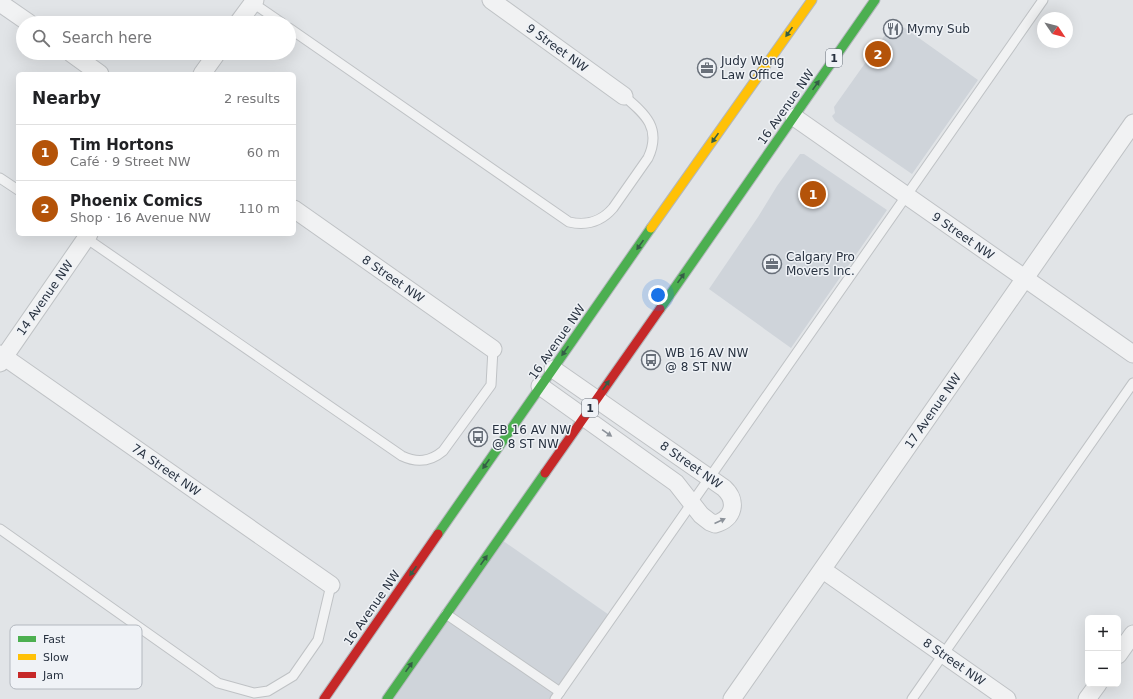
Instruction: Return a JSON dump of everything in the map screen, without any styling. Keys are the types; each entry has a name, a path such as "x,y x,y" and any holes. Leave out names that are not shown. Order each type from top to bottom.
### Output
{"highway":[{"name":"16 Avenue NW","path":"324,699 540,386 812,0"},
{"name":"16 Avenue NW","path":"389,698 874,0"},
{"path":"315,699 332,688"}],"street":[{"name":"9 Street NW","path":"491,0 624,96"},
{"path":"242,16 252,1"},
{"path":"0,3 19,16"},
{"path":"81,60 97,72"},
{"path":"203,72 212,60"},
{"name":"9 Street NW","path":"794,117 1133,354"},
{"name":"17 Avenue NW","path":"732,699 1133,123"},
{"name":"8 Street NW","path":"296,210 493,349"},
{"name":"14 Avenue NW","path":"1,358 84,236"},
{"name":"7A Street NW","path":"1,358 331,586"},
{"name":"8 Street NW","path":"540,386 676,483 692,502 700,515 715,524 726,519 732,503 728,492 553,369"},
{"name":"8 Street NW","path":"823,570 1007,699"},
{"path":"1121,651 1133,634"},
{"path":"1087,699 1096,687"}],"lane":[{"path":"446,614 557,696 1043,0"},
{"path":"252,1 272,16"},
{"path":"296,33 569,222 576,224 591,223 600,220 607,215 618,202 648,158 651,151 653,136 648,119 624,96"},
{"path":"0,178 16,189"},
{"path":"86,236 408,459 423,461 438,456 443,451 491,384 493,349"},
{"path":"912,699 1133,383"},
{"path":"0,529 136,625"},
{"path":"142,629 218,683 254,693 268,691 293,676 318,640 331,586"}],"shaded area":[{"path":"895,21 978,80 912,174 835,121 832,116 835,113 834,107"},
{"path":"800,154 804,154 887,210 791,348 709,289"},
{"path":"499,538 612,617 555,699 387,699"}],"traffic: fast":[{"path":"660,309 875,0"},
{"path":"438,534 651,228"},
{"path":"387,699 545,473"}],"traffic: slow":[{"path":"651,228 812,0"}],"traffic: jam":[{"path":"545,473 660,309"},
{"path":"324,699 438,534"}],"place":[{"name":"Mymy Sub","path":"893,29"},
{"name":"Phoenix Comics","path":"878,54"},
{"name":"Judy Wong Law Office","path":"707,68"},
{"name":"Tim Hortons","path":"813,194"},
{"name":"Calgary Pro Movers Inc.","path":"772,264"},
{"name":"WB 16 AV NW @ 8 ST NW","path":"651,360"},
{"name":"EB 16 AV NW @ 8 ST NW","path":"478,437"}]}
